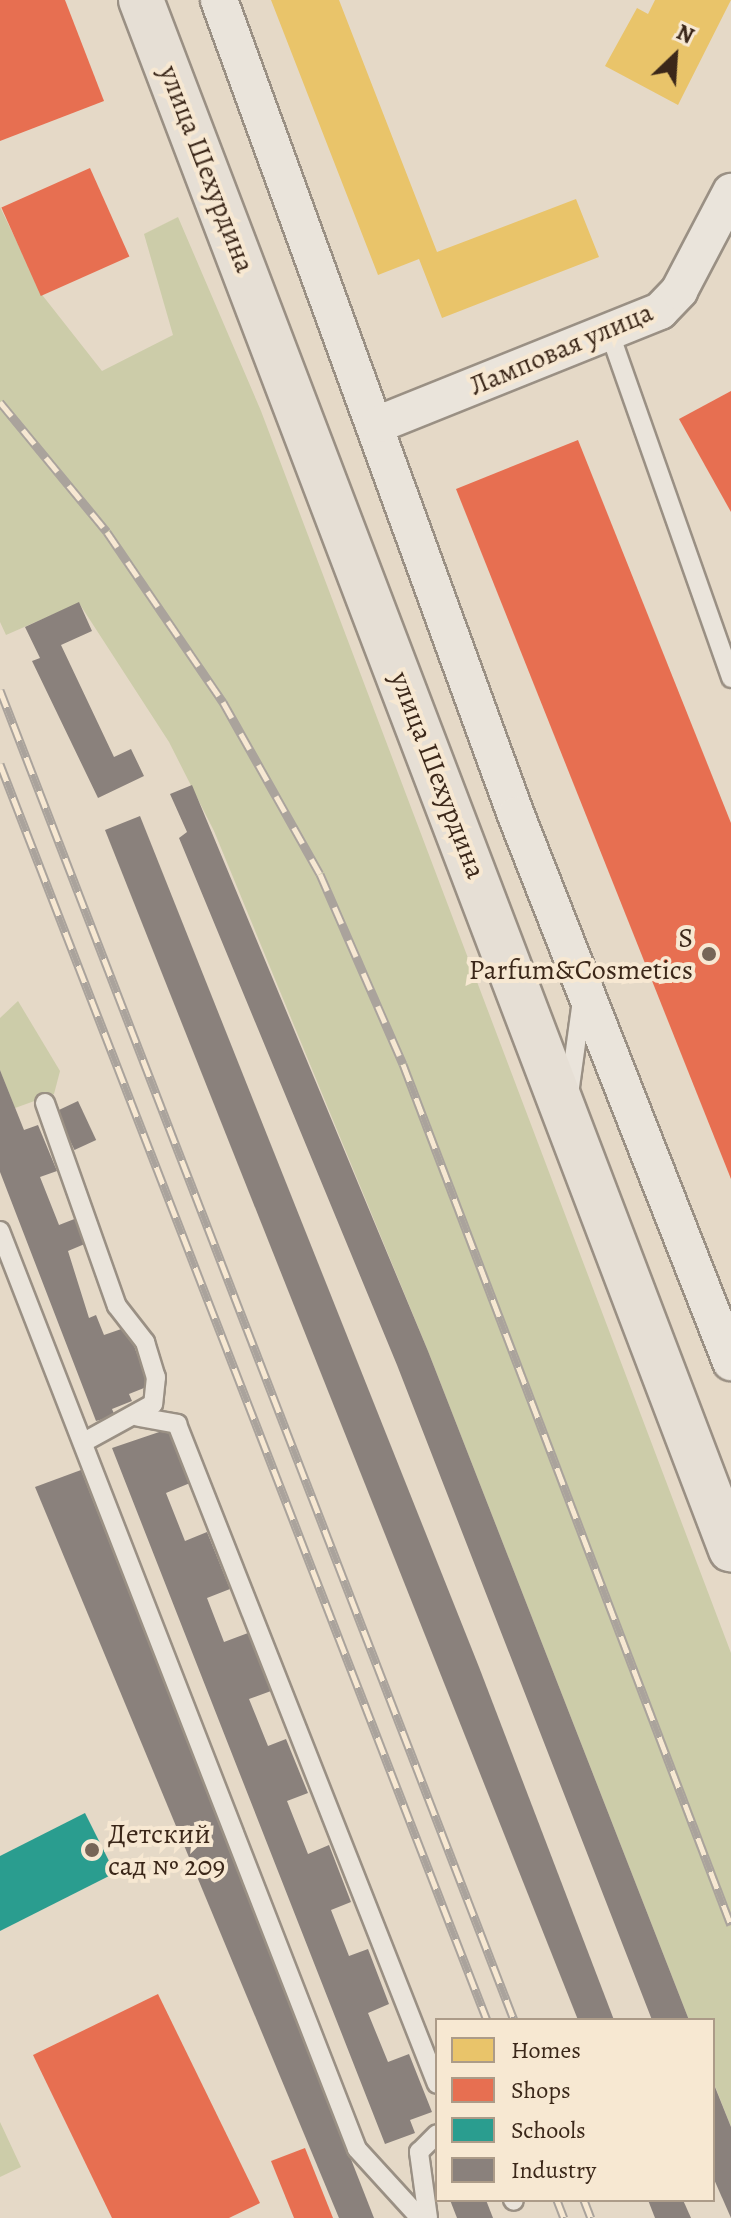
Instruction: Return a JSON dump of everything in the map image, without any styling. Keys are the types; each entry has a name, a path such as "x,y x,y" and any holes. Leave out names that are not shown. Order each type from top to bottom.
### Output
{"main road":[{"name":"улица Шехурдина","path":"141,0 567,1112 731,1550"}],"street":[{"path":"219,0 379,424 584,989 731,1362"},
{"name":"Ламповая улица","path":"379,424 660,311 679,291 731,192"}],"lane":[{"path":"609,331 731,678"},
{"path":"567,1112 584,989"},
{"path":"45,1103 117,1306 145,1342 156,1377 153,1404 139,1417 86,1441"},
{"path":"0,1231 86,1441 357,2149 420,2218"},
{"path":"139,1417 177,1424 435,2079"},
{"path":"428,2218 419,2152 435,2136"}],"green space":[{"path":"0,207 43,296 102,371 173,335 144,234 178,217 261,411 731,1653 731,2127 715,2086 715,2018 688,2018 428,1351 214,831 169,742 79,603 6,635 0,622"},
{"path":"18,1001 60,1071 54,1094 15,1108 0,1070 0,1018"},
{"path":"0,2122 21,2167 0,2177"}],"building: Homes":[{"path":"271,0 339,0 437,252 576,199 599,257 442,318 419,259 378,275"},
{"path":"655,0 731,0 678,105 605,66 637,8 648,14"}],"building: Shops":[{"path":"0,0 65,0 104,101 0,141"},
{"path":"90,168 129,257 41,296 1,207"},
{"path":"731,391 731,512 679,419"},
{"path":"578,440 731,823 731,1179 456,489"},
{"path":"158,1994 260,2203 229,2218 112,2218 33,2055"},
{"path":"305,2148 333,2218 294,2218 271,2161"}],"building: Schools":[{"path":"85,1813 115,1873 0,1931 0,1856"}],"building: Industry":[{"path":"79,602 92,631 61,645 114,757 131,749 144,776 98,798 32,661 40,658 25,627"},
{"path":"192,785 428,1351 688,2018 651,2018 397,1365 179,838 187,832 170,794"},
{"path":"140,816 479,1667 613,2018 577,2018 105,830"},
{"path":"0,1070 24,1130 38,1125 57,1171 40,1177 59,1225 77,1218 87,1243 68,1251 89,1318 96,1315 104,1335 127,1327 149,1386 129,1394 132,1401 112,1409 115,1416 96,1421 0,1172"},
{"path":"78,1101 96,1140 74,1150 56,1111"},
{"path":"168,1429 190,1483 166,1493 185,1541 207,1532 230,1589 207,1598 224,1642 248,1633 271,1691 249,1699 268,1746 286,1739 308,1793 287,1801 308,1854 329,1845 351,1902 331,1910 349,1956 368,1949 389,2004 368,2013 388,2062 409,2054 432,2112 410,2120 415,2133 385,2144 112,1448"},
{"path":"81,1470 374,2218 339,2218 35,1487"},
{"path":"715,2087 731,2127 731,2218 715,2182"},
{"path":"451,2202 487,2202 493,2218 457,2218"},
{"path":"649,2202 684,2202 691,2218 655,2218"}],"railway":[{"path":"0,402 107,532 223,702 320,874 403,1064 731,1925"},
{"path":"0,690 513,2018"},
{"path":"0,764 486,2018"},
{"path":"558,2202 564,2218"},
{"path":"585,2202 591,2218"}],"place":[{"name":"S Parfum&Cosmetics","path":"709,954"},
{"name":"Детский сад № 209","path":"92,1850"}]}
